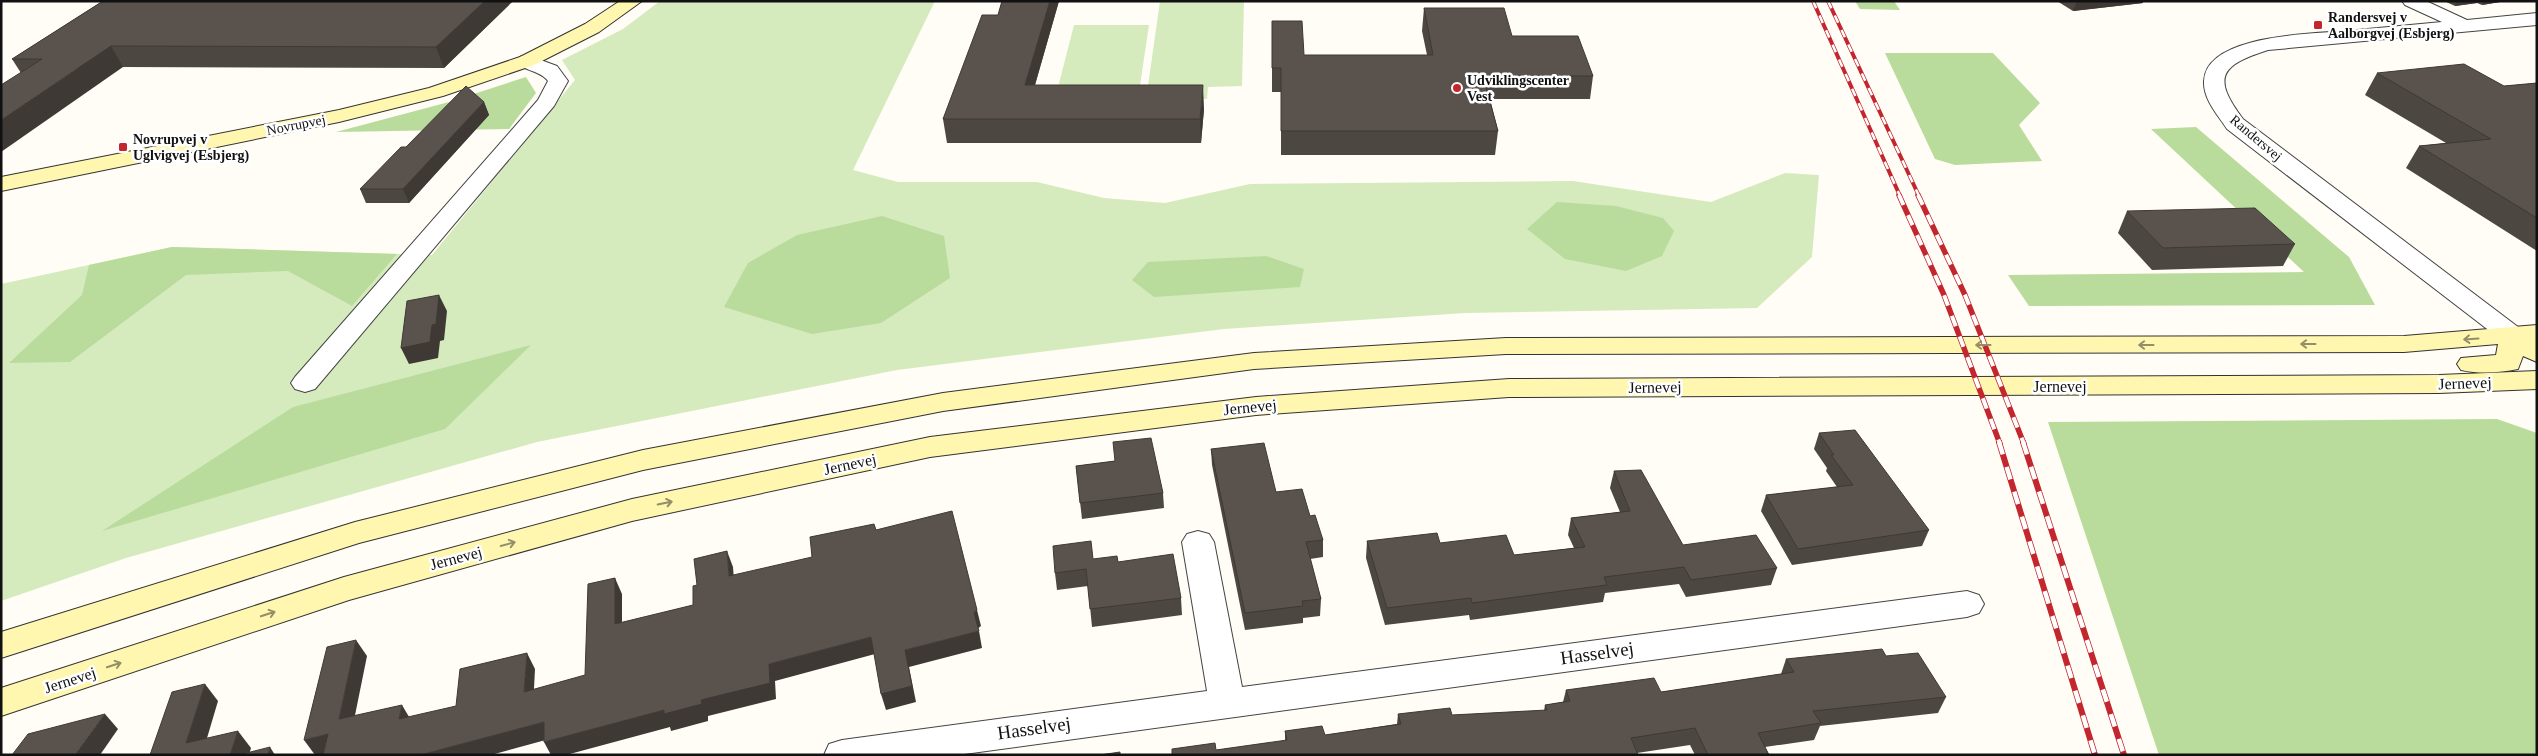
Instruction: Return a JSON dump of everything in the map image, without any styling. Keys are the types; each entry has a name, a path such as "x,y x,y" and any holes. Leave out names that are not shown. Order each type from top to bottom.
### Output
{"main road":[{"name":"Novrupvej","path":"1,184 340,116 436,92 527,60 592,28 633,1"},
{"name":"Randersvej","path":"2525,335 2537,354"},
{"path":"2251,385 2329,368 2508,363 2525,335"},
{"path":"1,645 355,533 642,460 943,402 1254,361 1506,346 2404,344 2525,335"},
{"name":"Jernevej","path":"1,702 344,589 632,510 930,447 1256,406 1509,388 1833,385 2439,384 2537,380"}],"street":[{"path":"2410,1 2462,25"},
{"name":"Randersvej","path":"2525,335 2235,124 2220,105 2213,88 2214,73 2224,61 2242,51 2266,44 2537,19"},
{"path":"305,383 547,102 558,81 550,70 527,60"},
{"path":"1198,542 1227,702"},
{"name":"Hasselvej","path":"842,755 1967,604"}],"green space":[{"path":"660,1 935,1 853,170 898,182 1037,182 1104,198 1165,203 1250,184 1573,181 1711,202 1785,173 1819,175 1812,257 1757,308 1465,313 1224,329 897,370 537,442 126,558 1,601 1,284 172,247 432,255 575,80 562,60 623,29"},
{"path":"1160,1 1244,1 1242,86 1208,87 1207,99 1146,100"},
{"path":"1855,1 1894,1 1900,10 1860,9"},
{"path":"1074,25 1149,25 1138,99 1055,99"},
{"path":"1885,53 1993,53 2040,103 2019,125 2042,161 1955,165 1935,159"},
{"path":"526,77 536,93 509,129 336,132 449,102"},
{"path":"2196,127 2349,257 2375,305 2029,306 2008,275 2304,272 2151,129"},
{"path":"1557,202 1616,206 1663,218 1674,231 1662,256 1626,271 1565,259 1527,229"},
{"path":"882,216 944,236 950,278 881,323 812,334 724,307 748,263 797,235"},
{"path":"172,247 397,254 352,306 288,271 186,275 70,362 9,363 82,295 89,265"},
{"path":"1266,256 1304,269 1300,287 1154,297 1132,280 1148,262"},
{"path":"531,345 445,429 102,531 293,407"},
{"path":"2497,419 2537,433 2537,755 2159,755 2048,422"}],"building":[{"path":"103,1 485,1 436,47 111,46 1,120 1,85 42,59 12,59"},
{"path":"1002,1 1050,1 1025,85 1203,85 1200,119 943,119 982,15 998,15"},
{"path":"1424,8 1504,8 1512,36 1578,36 1593,76 1483,76 1498,131 1281,131 1281,68 1272,68 1272,21 1302,21 1304,55 1433,55"},
{"path":"2464,64 2504,86 2537,83 2537,218 2419,146 2491,139 2377,73"},
{"path":"466,86 484,102 403,189 360,189 401,147 406,147"},
{"path":"2255,208 2295,244 2163,248 2127,211"},
{"path":"439,295 436,324 432,325 430,342 401,348 407,301"},
{"path":"1855,430 1929,530 1798,549 1766,495 1853,485 1831,455 1834,455 1819,433"},
{"path":"1151,438 1163,493 1080,503 1076,466 1115,461 1113,442"},
{"path":"1264,443 1276,492 1302,489 1310,516 1315,515 1323,540 1306,542 1321,599 1302,601 1303,606 1245,613 1211,449"},
{"path":"1641,470 1683,545 1756,535 1777,568 1691,580 1684,567 1604,577 1607,585 1472,603 1471,598 1387,608 1367,541 1437,533 1440,543 1506,535 1514,555 1585,547 1571,518 1630,511 1614,471"},
{"path":"952,511 977,610 974,613 979,631 905,650 912,686 881,694 871,637 769,664 770,683 701,700 702,704 664,714 664,710 544,742 544,722 420,755 323,755 328,734 304,740 327,647 356,640 339,719 402,705 399,719 456,706 460,669 527,653 524,692 585,675 588,584 615,578 615,624 693,605 693,586 697,585 694,559 727,551 729,576 812,557 810,537 874,524 876,530"},
{"path":"1091,541 1093,559 1117,556 1118,562 1173,554 1181,598 1090,609 1086,569 1055,573 1053,546"},
{"path":"1882,649 1886,656 1918,653 1946,697 1813,711 1821,723 1758,733 1769,755 1708,755 1695,728 1631,738 1638,755 1172,755 1172,749 1215,743 1216,750 1287,740 1285,731 1322,726 1325,735 1401,724 1398,714 1450,708 1452,715 1547,710 1545,705 1570,701 1566,690 1654,678 1661,692 1794,672 1786,659"},
{"path":"205,684 186,743 238,731 230,755 150,755 172,692"},
{"path":"105,714 75,755 12,755 28,734"},
{"path":"270,747 268,755 239,755"},
{"path":"1120,752 1120,755 1100,755"}],"railway":[{"path":"1813,1 1900,196"},
{"path":"1828,1 1919,196"},
{"path":"1899,195 1944,295 2000,444"},
{"path":"1918,195 1965,295 2024,444"},
{"path":"1999,442 2095,755"},
{"path":"2023,442 2124,755"}],"place":[{"name":"Randersvej v Aalborgvej (Esbjerg)","path":"2318,25"},
{"name":"Udviklingscenter Vest","path":"1457,88"},
{"name":"Novrupvej v Uglvigvej (Esbjerg)","path":"123,147"}]}
